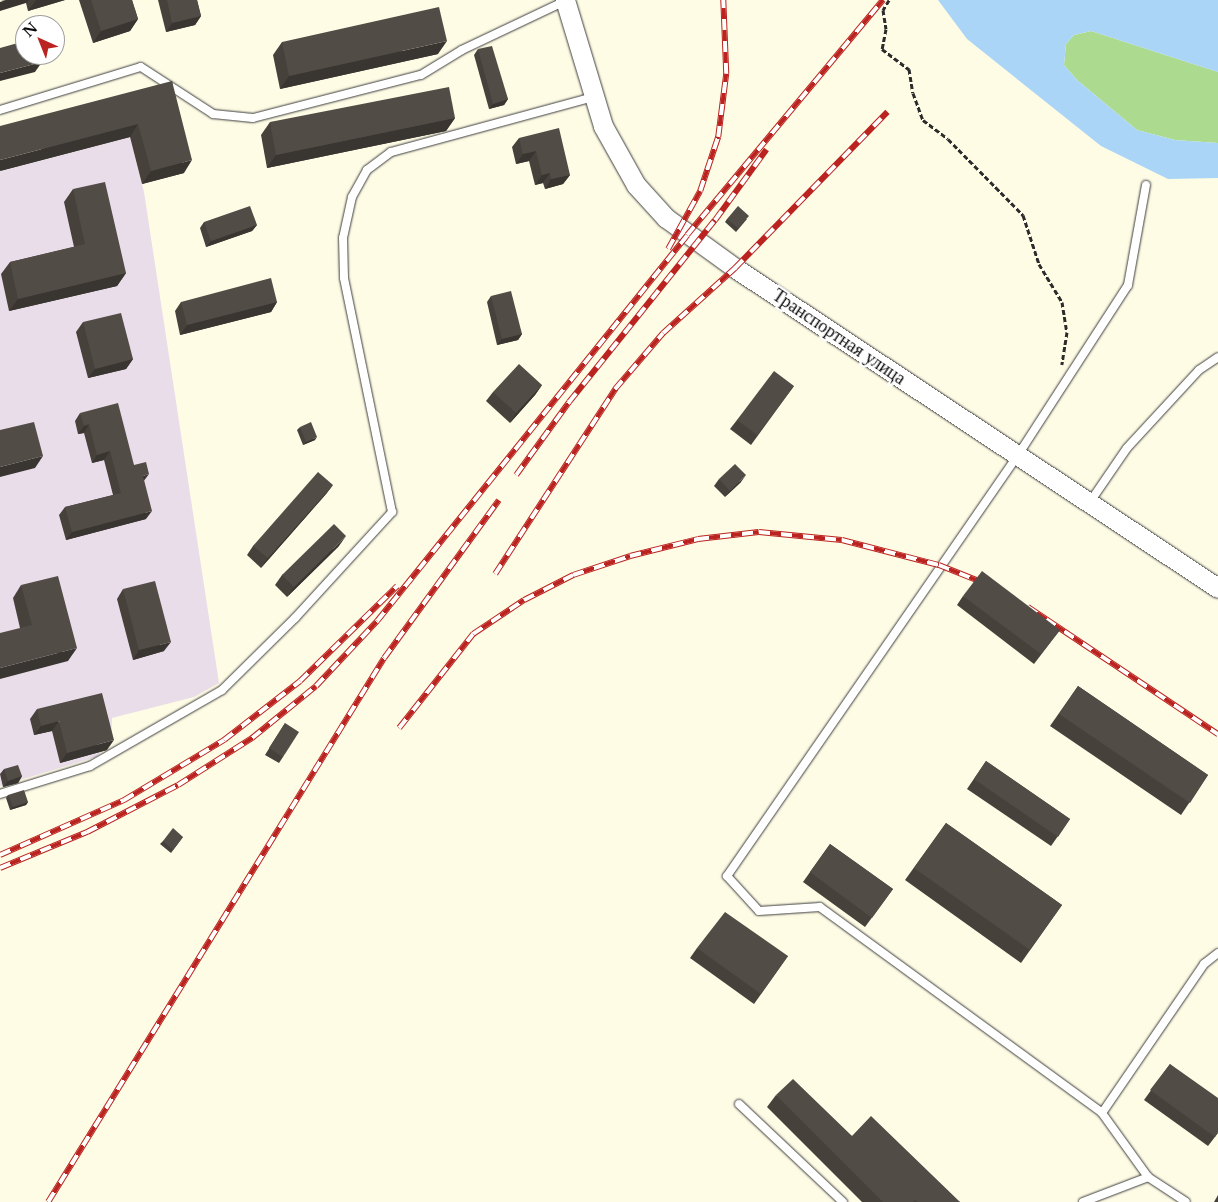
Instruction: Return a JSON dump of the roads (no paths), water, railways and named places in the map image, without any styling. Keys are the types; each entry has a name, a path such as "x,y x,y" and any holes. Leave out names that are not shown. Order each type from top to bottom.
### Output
{"street":[{"name":"Транспортная улица","path":"565,0 603,126 626,169 673,224 1218,588"}],"lane":[{"path":"0,110 141,67 213,114 253,118 421,75 462,50 565,0"},
{"path":"0,794 90,766 222,690 295,618 392,512 344,278 343,238 352,197 367,170 391,152 593,97"},
{"path":"1146,184 1128,285 1059,387 1018,455 727,876 759,911 820,907 1102,1113 1148,1177 1186,1202"},
{"path":"1090,502 1127,448 1199,370 1218,357"},
{"path":"1102,1113 1204,964 1218,953"},
{"path":"739,1104 843,1202"},
{"path":"1083,1202 1148,1177"}],"water":[{"path":"938,0 1218,0 1218,72 1091,31 1074,35 1066,44 1064,65 1077,80 1137,130 1175,140 1218,143 1218,178 1168,179 1101,146 967,39"}],"railway":[{"path":"668,249 700,191 718,137 726,74 723,0"},
{"path":"0,868 87,832 178,785 252,738 316,686 377,621 687,235 883,0"},
{"path":"495,574 615,389 663,333 735,268 887,112"},
{"path":"516,475 569,402 715,220 766,150"},
{"path":"48,1202 384,658 499,500"},
{"path":"399,728 473,634 524,600 573,575 630,556 698,539 759,532 842,540 939,565 989,585"},
{"path":"0,855 124,800 224,740 300,681 397,586"},
{"path":"1028,607 1218,734"}]}
